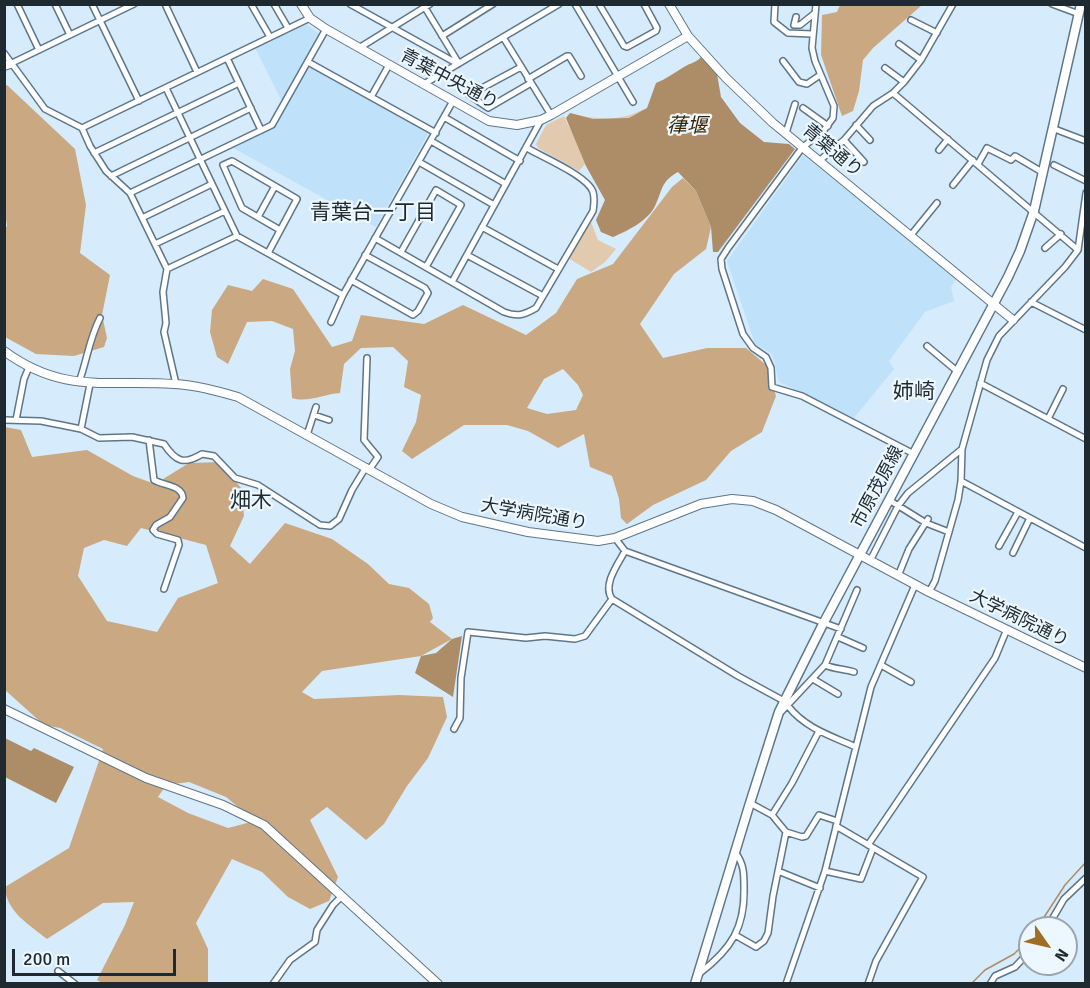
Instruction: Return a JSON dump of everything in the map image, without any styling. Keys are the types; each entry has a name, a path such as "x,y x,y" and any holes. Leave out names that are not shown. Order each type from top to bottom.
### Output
{"main road":[{"name":"市原茂原線","path":"695,984 779,712 786,703 823,624 1014,265 1034,211 1052,128 1081,16 1081,4"}],"street":[{"path":"17,4 39,50"},
{"path":"55,4 70,35"},
{"path":"92,4 138,101"},
{"path":"165,4 197,72"},
{"path":"251,4 270,37"},
{"path":"274,4 288,28"},
{"name":"青葉中央通り","path":"301,4 310,18 389,65 489,121 517,125 551,116 688,36"},
{"path":"350,4 458,64"},
{"path":"358,9 365,4"},
{"path":"442,36 493,4"},
{"path":"424,84 503,37 547,7 559,4"},
{"path":"575,4 633,102"},
{"path":"599,4 624,46 627,47 657,28 644,4"},
{"name":"青葉通り","path":"669,4 688,36 726,78 802,148 1013,320"},
{"path":"776,4 774,22 788,33 812,34"},
{"path":"816,4 812,48 820,75 834,106 833,118 828,126 802,148 721,259 722,269 743,334 753,348 766,357 771,368 772,387 802,396 914,454"},
{"path":"819,161 844,140 873,106 894,93 904,82 921,60 953,4"},
{"path":"7,65 131,5"},
{"path":"359,48 426,6 458,64"},
{"path":"1056,6 1081,16"},
{"path":"796,17 794,25 800,25 815,13"},
{"path":"82,128 310,18"},
{"path":"912,20 937,33"},
{"path":"130,193 275,122 326,29"},
{"path":"503,37 551,116"},
{"path":"898,44 921,60"},
{"path":"4,53 7,65 45,108 82,128 94,153 111,176 130,193 167,269"},
{"path":"521,67 469,95 488,108 567,56 581,75"},
{"path":"227,58 261,130"},
{"path":"783,61 799,82 807,84 820,75"},
{"path":"308,62 436,133"},
{"path":"371,97 389,65"},
{"path":"885,68 904,82"},
{"path":"94,153 239,83"},
{"path":"166,88 237,236 343,295"},
{"path":"894,93 1078,250"},
{"path":"331,322 351,280 453,100"},
{"path":"786,133 795,104"},
{"path":"111,176 189,136 251,108"},
{"path":"803,108 828,126"},
{"path":"444,117 520,161"},
{"path":"452,282 541,120"},
{"path":"856,125 870,140"},
{"path":"1052,128 1086,141"},
{"path":"939,150 948,139"},
{"path":"844,140 864,162"},
{"path":"431,141 506,184"},
{"path":"375,238 504,312 515,316 525,315 536,308 593,211 595,201 593,191 586,181 527,148"},
{"path":"953,185 987,148 1011,160 1014,156 1042,172"},
{"path":"268,253 297,199 232,161 223,165 242,208 280,230"},
{"path":"419,162 494,205"},
{"path":"1054,165 1086,181"},
{"path":"142,218 212,184"},
{"path":"258,217 275,186"},
{"path":"401,252 436,190 461,205 426,267"},
{"path":"929,592 935,581 962,481 962,449 987,360 999,336 1065,267 1078,250 1084,223 1086,193"},
{"path":"910,235 937,203"},
{"path":"154,244 225,211"},
{"path":"482,227 558,269"},
{"path":"1045,248 1060,234"},
{"path":"176,384 164,332 166,323 164,276 167,269 237,236"},
{"path":"351,280 413,315 428,294 425,288 365,255"},
{"path":"467,255 543,296"},
{"path":"1031,302 1086,330"},
{"path":"79,382 91,337 100,318"},
{"path":"927,346 958,372"},
{"name":"大学病院通り","path":"4,351 28,367 55,378 90,384 176,384 206,388 238,397 431,504 462,517 528,532 583,541 598,541 615,538 701,504 732,499 753,501 776,510 915,585 1086,668"},
{"path":"4,420 40,421 81,429 99,438 132,437 149,440 164,444 182,461 190,461 202,454 214,456 235,478 258,485 320,525 327,526 335,524 339,519 352,490 378,458 364,440 367,358"},
{"path":"16,420 28,367"},
{"path":"81,429 90,384"},
{"path":"980,384 1086,439"},
{"path":"1048,419 1063,388"},
{"path":"307,435 316,407"},
{"path":"314,415 329,420"},
{"path":"149,440 154,480 178,489 183,494 183,498 170,517 156,525 153,530 157,534 178,540 179,544 164,589"},
{"path":"870,561 898,506 908,493 962,449"},
{"path":"962,481 1086,548"},
{"path":"889,500 949,532"},
{"path":"999,546 1018,512"},
{"path":"1013,552 1030,518"},
{"path":"898,576 909,549 927,521"},
{"path":"615,538 625,551 841,629"},
{"path":"625,551 610,580 609,595 612,599 786,703 796,717 819,731 856,747"},
{"path":"786,984 825,872 871,687 915,585"},
{"path":"786,703 825,665 857,590"},
{"path":"454,729 460,718 461,678 468,632 526,638 545,636 575,639 585,636 612,599"},
{"path":"825,872 861,879 870,846 995,658 1006,629"},
{"path":"838,637 863,648"},
{"path":"825,665 832,669 840,668 854,672"},
{"path":"881,665 911,682"},
{"path":"813,679 838,694"},
{"path":"4,709 146,778 243,813 264,825 438,984"},
{"path":"772,816 819,731"},
{"path":"750,803 772,816 786,832 802,837 806,836 819,815 923,876 876,961 868,984"},
{"path":"735,935 756,947 764,941 768,933 786,832"},
{"path":"699,973 716,960 740,927 744,906 744,866 735,852"},
{"path":"778,871 820,888"},
{"path":"1054,916 1064,899 1086,878"},
{"path":"273,984 290,960 315,942 317,930 333,905 342,896"},
{"path":"990,984 995,976 1018,964"},
{"path":"58,971 75,984"}],"shaded area":[{"path":"840,5 922,5 873,48 863,60 859,91 853,111 842,116 821,55 822,15 837,12"},
{"path":"306,24 320,34 282,102 255,48"},
{"path":"309,66 429,132 376,227 233,148 274,127"},
{"path":"7,85 75,149 86,205 80,253 110,275 102,315 107,338 104,347 74,356 36,354 5,337 4,229 7,226 4,206 4,86"},
{"path":"644,109 645,217 627,231 613,237 601,232 596,220 605,200 585,164 579,171 538,148 536,144 546,125 564,116 571,131 566,118 570,113 589,117 617,118"},
{"path":"803,155 957,278 951,287 954,301 925,312 889,361 894,369 854,418 779,382 772,354 755,344 727,261"},
{"path":"683,178 696,191 711,227 706,249 674,274 640,324 663,358 707,348 746,348 766,365 776,396 762,432 731,451 706,480 653,505 627,524 621,518 619,499 612,476 590,467 584,434 558,448 528,431 507,425 464,425 412,459 402,451 416,422 421,395 404,387 408,361 393,347 361,348 344,364 340,393 310,399 292,398 290,369 295,351 293,329 272,321 247,322 228,364 217,357 210,332 212,310 228,285 252,291 263,279 293,289 332,347 352,341 361,315 424,324 463,305 526,335 556,313 577,279 613,264 672,187","holes":["563,369 578,385 583,395 576,410 547,414 527,408 544,379"]},
{"path":"591,222 598,240 616,249 605,262 591,272 568,258"},
{"path":"5,427 21,430 32,457 87,450 133,476 155,484 189,463 221,462 241,488 244,516 230,546 250,564 285,523 332,539 368,564 389,584 409,588 429,604 433,618 430,622 452,639 421,656 322,671 302,692 314,699 399,695 443,697 447,717 428,758 407,786 384,824 366,840 327,807 310,820 338,877 329,901 310,909 288,897 262,872 232,859 196,923 208,949 208,983 104,984 97,980 134,902 103,903 47,939 14,911 6,896 5,887 69,848 103,749 60,728 44,725 5,690","holes":["141,528 206,545 218,583 178,598 157,632 107,621 78,576 84,548 104,540 127,546","189,782 226,797 255,821 228,828 188,813 158,797 166,785"]}],"water":[{"name":"葎堰","path":"701,57 717,74 721,97 740,123 764,142 789,144 795,149 718,252 713,252 711,227 696,191 678,172 665,183 652,212 642,221 613,237 601,232 596,220 605,200 586,166 566,118 570,113 593,119 629,118 647,108 656,83"},
{"path":"462,636 453,697 415,673 421,656 436,653 452,639"},
{"path":"5,738 31,751 34,748 74,767 56,803 5,777"}],"waterway":[{"path":"1045,916 1065,885 1086,862"},
{"path":"971,984 985,970 1018,950"}],"district":[{"name":"青葉台一丁目","path":"373,213"},
{"name":"姉崎","path":"914,392"},
{"name":"畑木","path":"251,501"}]}
